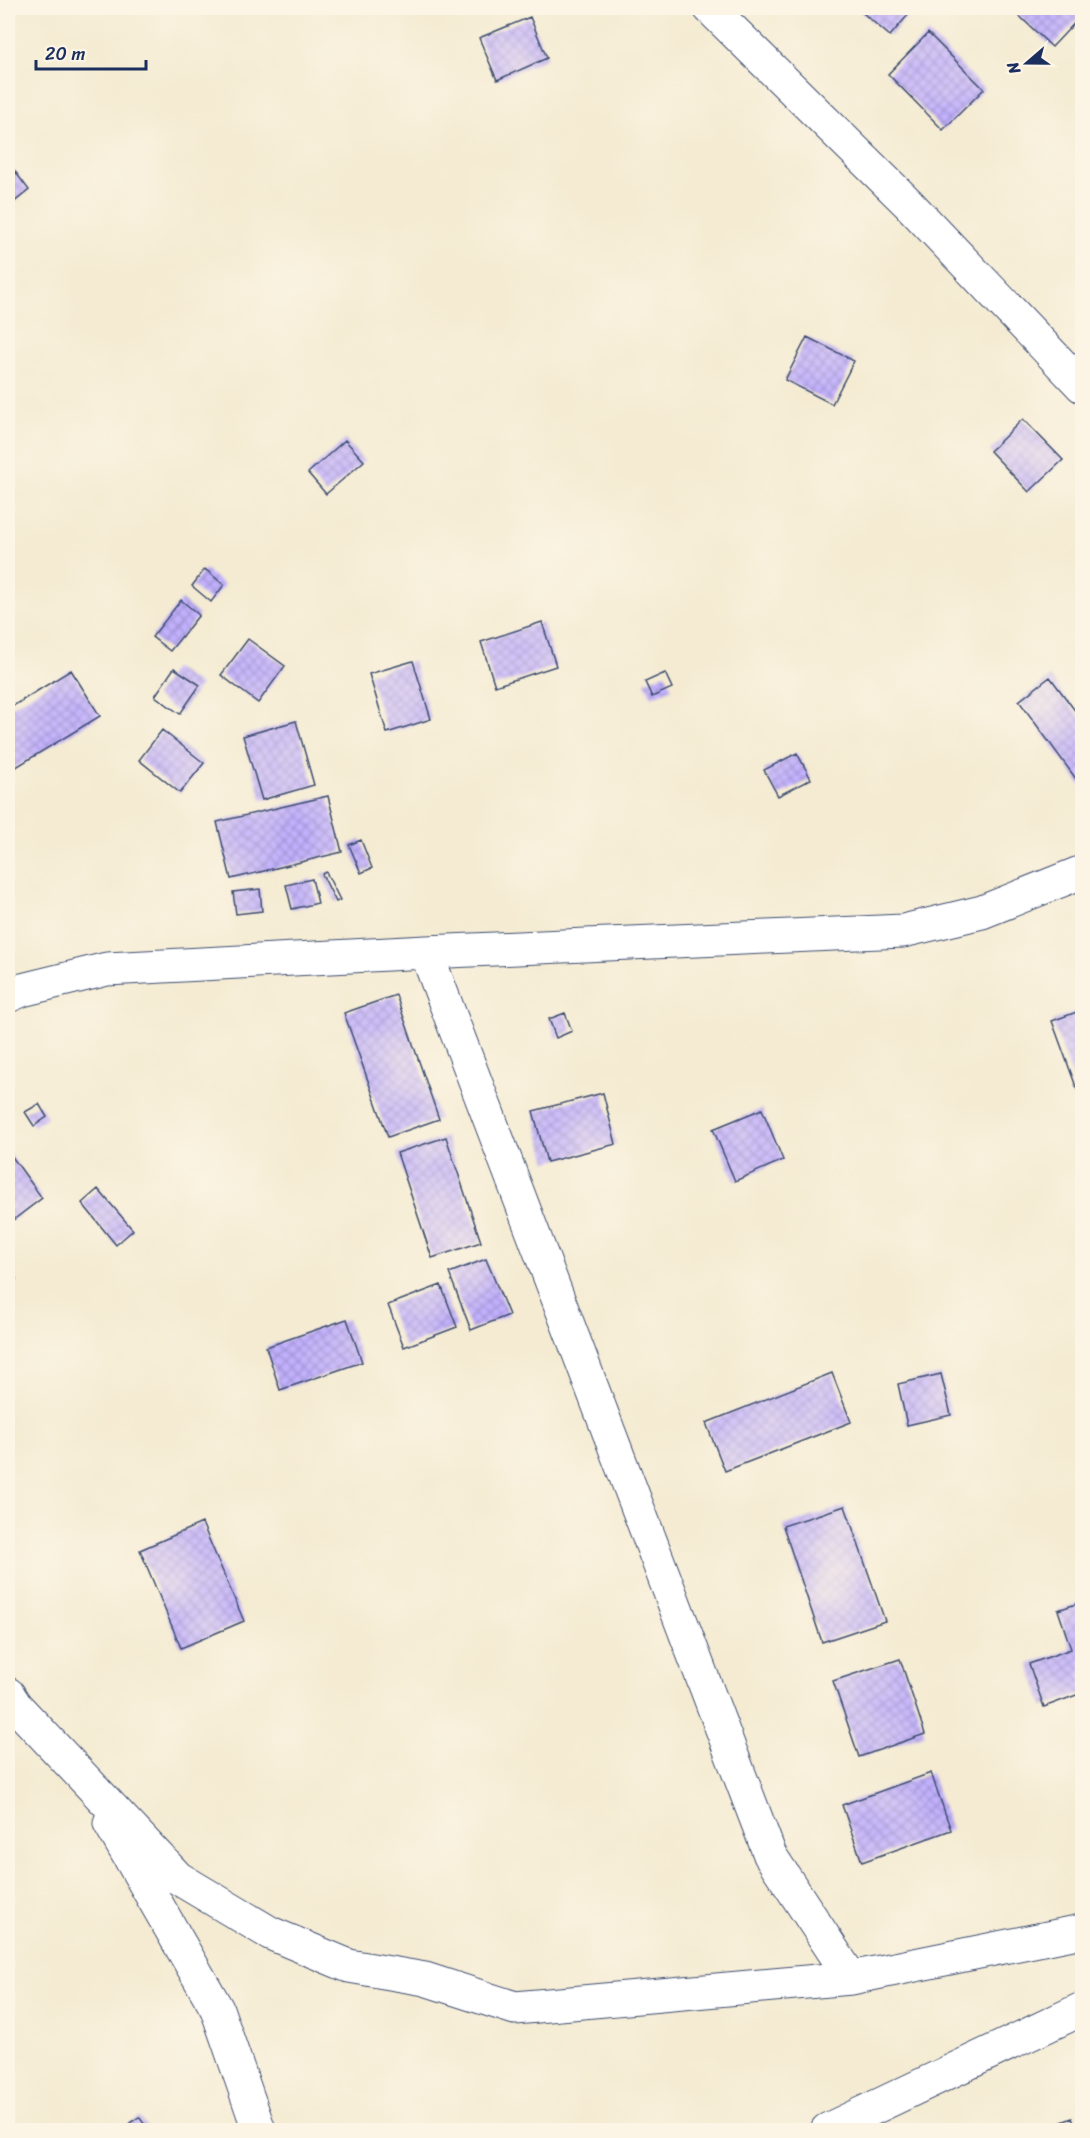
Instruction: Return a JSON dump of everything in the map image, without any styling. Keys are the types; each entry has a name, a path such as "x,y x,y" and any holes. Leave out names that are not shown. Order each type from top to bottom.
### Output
{"street":[{"path":"710,8 908,203 1083,386"},
{"path":"8,996 22,990 107,969 903,931 982,912 1083,872"},
{"path":"426,952 770,1855 851,1978"},
{"path":"8,1694 15,1705 178,1878 270,1933 349,1965 425,1978 515,2008 851,1978 1083,1931"},
{"path":"84,1778 217,2009 259,2130"},
{"path":"827,2130 1083,2009"}],"building":[{"path":"857,8 914,8 890,36"},
{"path":"1011,8 1082,8 1082,15 1052,47"},
{"path":"530,17 547,58 497,80 479,38"},
{"path":"928,33 984,89 943,130 888,74"},
{"path":"8,162 29,190 8,207"},
{"path":"807,337 854,361 832,404 785,380"},
{"path":"1023,419 1063,460 1029,492 990,451"},
{"path":"345,440 364,461 326,494 308,473"},
{"path":"205,569 224,585 211,602 192,586"},
{"path":"1082,592 1082,604 1077,597"},
{"path":"181,600 199,615 170,651 152,637"},
{"path":"542,622 556,666 495,686 481,642"},
{"path":"248,639 285,666 258,703 221,675"},
{"path":"413,661 431,719 387,733 369,674"},
{"path":"174,668 200,685 180,714 155,696"},
{"path":"71,670 100,716 13,769 8,760 8,709"},
{"path":"665,673 672,688 652,697 645,682"},
{"path":"1050,677 1079,716 1082,714 1082,787 1019,701"},
{"path":"296,721 314,785 262,800 243,736"},
{"path":"162,730 204,763 180,793 139,760"},
{"path":"797,753 811,779 778,796 764,770"},
{"path":"328,796 342,852 231,879 217,822"},
{"path":"361,840 372,868 361,873 349,845"},
{"path":"326,872 340,900 336,902 322,874"},
{"path":"312,879 318,903 292,909 286,885"},
{"path":"260,889 262,911 236,914 233,892"},
{"path":"396,995 439,1119 388,1137 344,1013"},
{"path":"1082,1010 1082,1103 1052,1021"},
{"path":"565,1013 572,1031 556,1038 549,1019"},
{"path":"603,1093 616,1144 547,1162 533,1111"},
{"path":"39,1104 47,1117 34,1126 25,1112"},
{"path":"762,1109 783,1160 735,1181 713,1129"},
{"path":"446,1137 481,1242 432,1258 397,1153"},
{"path":"8,1151 42,1198 8,1224"},
{"path":"98,1189 133,1230 116,1245 82,1203"},
{"path":"486,1259 509,1315 471,1330 449,1273"},
{"path":"8,1268 16,1279 8,1285"},
{"path":"441,1285 457,1327 404,1347 388,1305"},
{"path":"347,1319 362,1362 280,1390 266,1347"},
{"path":"832,1373 851,1422 725,1471 706,1423"},
{"path":"941,1374 951,1415 907,1425 898,1384"},
{"path":"845,1506 885,1621 822,1642 783,1526"},
{"path":"202,1523 244,1621 181,1648 140,1550"},
{"path":"1082,1602 1082,1693 1044,1707 1029,1664 1071,1649 1058,1610"},
{"path":"900,1659 925,1734 859,1757 833,1681"},
{"path":"931,1773 951,1830 862,1862 842,1805"},
{"path":"139,2117 149,2130 120,2130"},
{"path":"1072,2118 1077,2130 1042,2130"}]}
